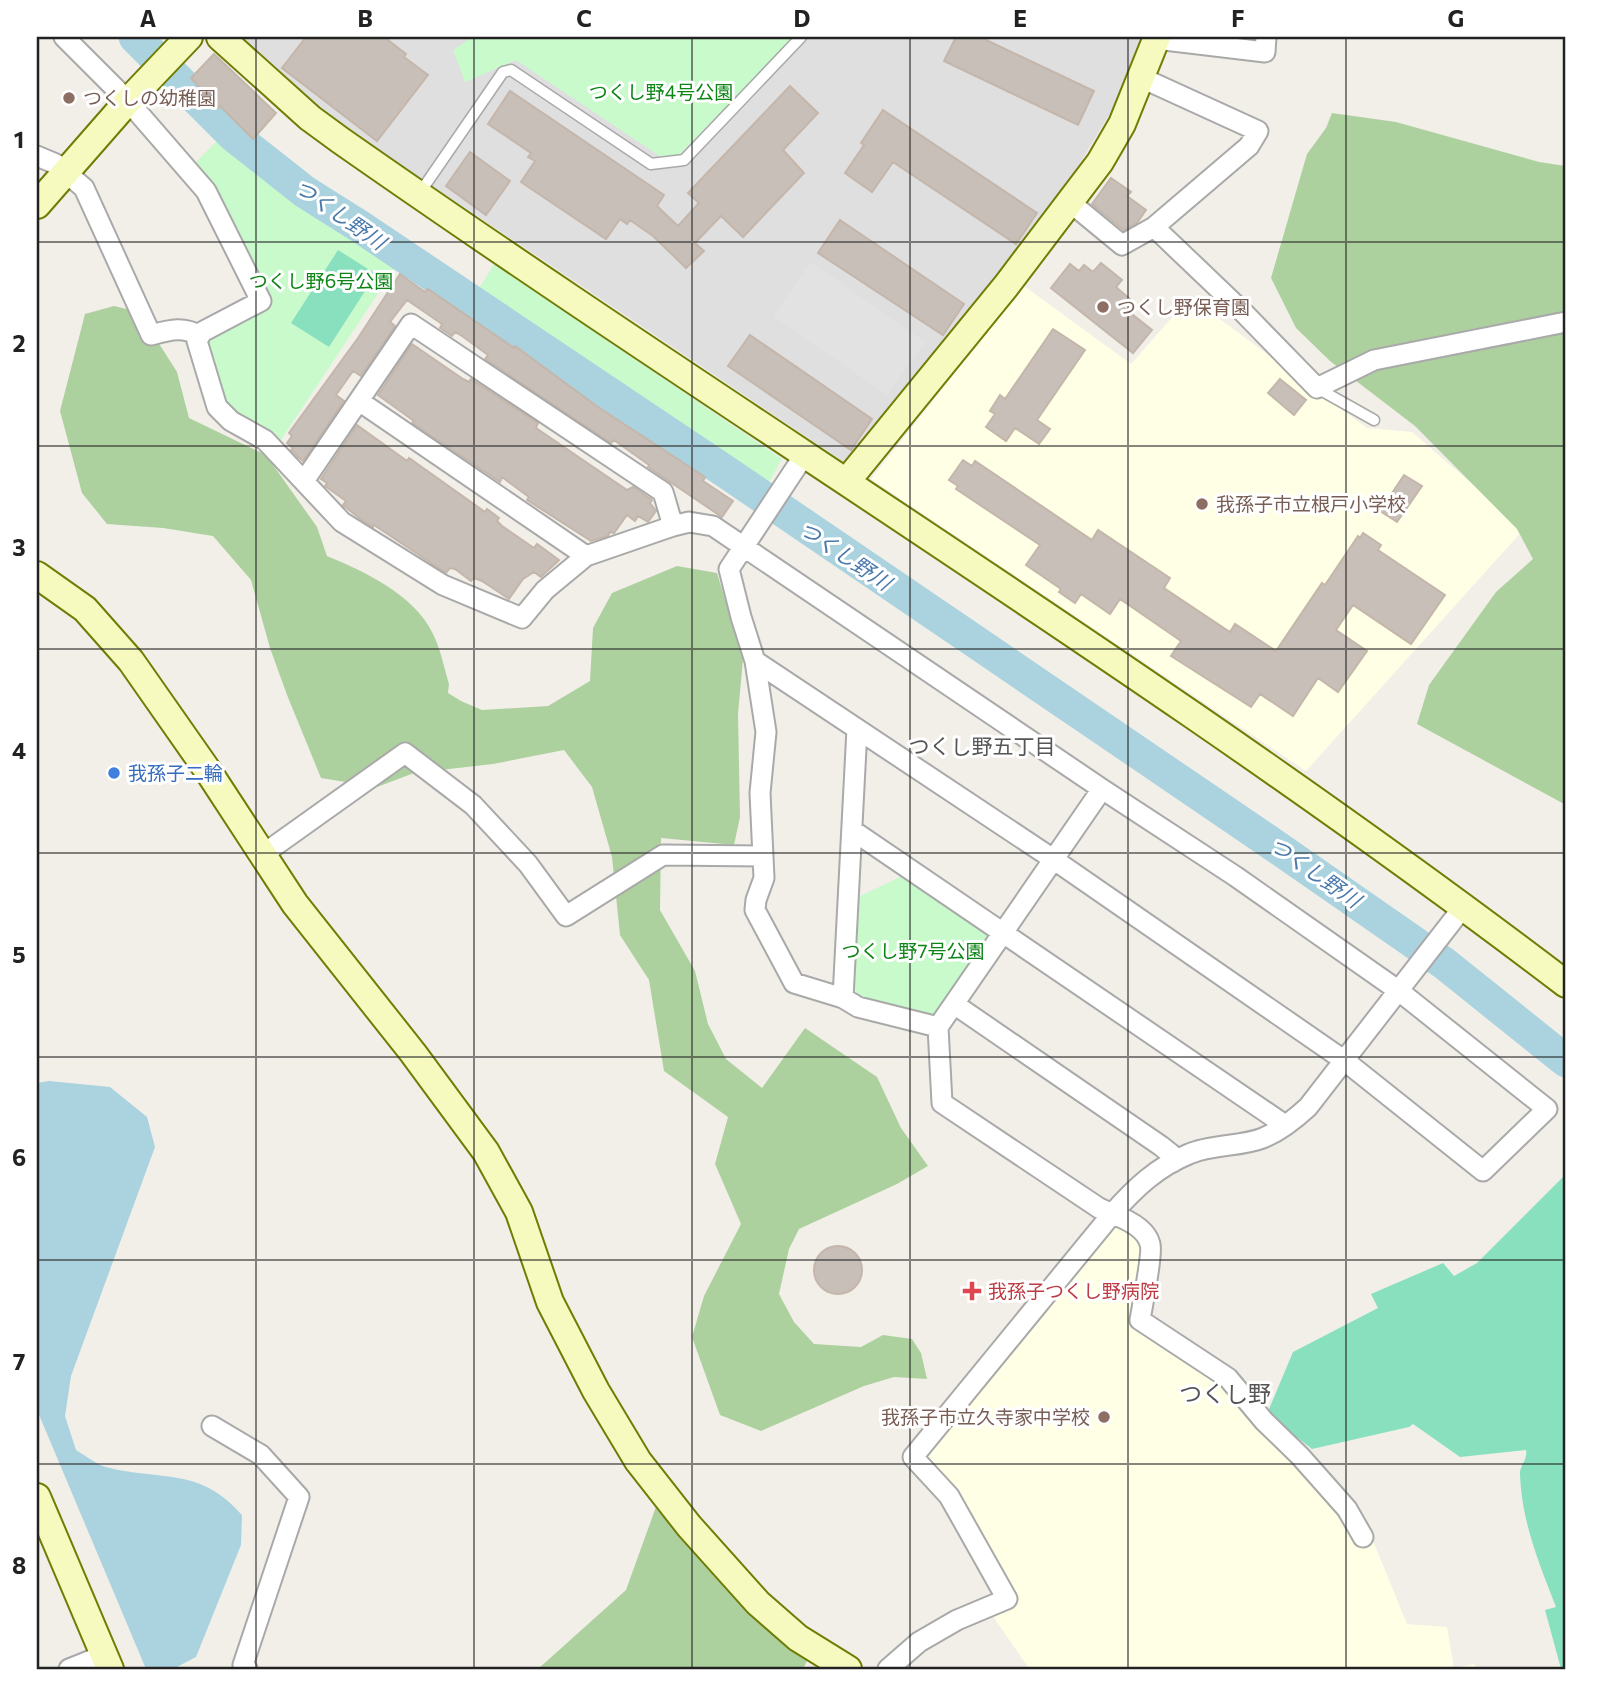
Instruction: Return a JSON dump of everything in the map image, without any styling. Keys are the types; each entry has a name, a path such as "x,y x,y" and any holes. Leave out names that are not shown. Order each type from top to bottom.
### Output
{"street":[{"path":"64,37 128,101 206,191 261,301 202,332 197,341 217,407 231,421 265,440 342,522 443,585 522,618 545,590 586,556 689,522 713,526 1235,876 1399,991 1547,1108 1483,1171 1345,1061 1053,859 755,661"},
{"path":"37,205 128,101 189,37"},
{"path":"220,37 310,118 419,195 1303,790 1464,906 1566,984"},
{"path":"847,481 1100,162 1122,124 1156,38 1265,52 1266,37"},
{"path":"1070,203 1122,245 1154,227 1249,146 1258,131 1142,78"},
{"path":"37,156 56,164 84,188 151,335 188,329 200,335"},
{"path":"1154,227 1317,388 1374,360 1566,322"},
{"path":"304,481 411,324 663,492 673,526"},
{"path":"359,401 586,556"},
{"path":"805,454 729,569 755,661 766,732 760,793 764,878 755,910 794,983 859,1007 938,1027"},
{"path":"37,575 85,609 131,660 295,904 413,1053 486,1152 519,1212 550,1302 596,1391 638,1461 689,1526 758,1603 797,1638 848,1669"},
{"path":"843,999 858,729"},
{"path":"262,855 405,753 473,804 528,864 566,916 663,855 763,856"},
{"path":"1102,789 938,1027 942,1102 1098,1208 1126,1220 1144,1232 1151,1245 1140,1320 1228,1378 1264,1421 1300,1456 1347,1509 1363,1537"},
{"path":"852,830 1285,1125"},
{"path":"888,1669 919,1642 957,1620 1007,1599 949,1496 913,1457 1112,1213 1147,1177 1190,1153 1262,1138 1308,1107 1464,906"},
{"path":"954,1004 1161,1146 1171,1154 1173,1162"},
{"path":"212,1426 261,1455 299,1497 243,1665 247,1669"},
{"path":"37,1497 107,1662 69,1669"}],"lane":[{"path":"419,195 503,72 511,70 651,164 684,160 801,37"},
{"path":"1317,388 1374,420"}],"shaded area":[{"path":"242,37 1143,37 1111,112 1047,217 847,464 306,101"},
{"path":"811,262 925,342 887,395 773,316"},
{"name":"我孫子市立根戸小学校","path":"1024,286 1131,364 1190,297 1367,428 1412,432 1524,529 1306,771 871,479"},
{"name":"我孫子市立久寺家中学校","path":"1119,1223 1140,1240 1133,1327 1214,1379 1300,1472 1314,1459 1362,1514 1407,1624 1447,1627 1454,1668 1474,1664 1478,1669 1026,1669 1028,1667 992,1615 1015,1601 948,1479 926,1456"}],"green space":[{"name":"つくし野4号公園","path":"472,37 794,39 680,154 661,157 516,60 465,82 453,50"},
{"path":"1332,113 1396,122 1539,162 1566,166 1566,805 1417,724 1429,685 1496,592 1533,559 1517,529 1415,426 1330,361 1296,328 1271,278 1307,154 1326,128"},
{"name":"つくし野6号公園","path":"223,135 323,216 397,265 279,443 224,404 206,344 210,337 272,307 214,185 195,163"},
{"path":"338,250 376,274 329,347 291,323"},
{"path":"494,264 782,459 765,489 477,292"},
{"path":"114,306 139,312 177,372 189,418 266,455 317,527 327,556 387,586 424,619 440,651 449,684 448,693 461,701 482,710 548,706 590,681 593,628 612,593 677,566 717,573 743,659 738,714 740,817 734,845 661,838 660,910 695,971 708,1024 726,1059 762,1088 805,1028 877,1077 901,1128 928,1166 897,1184 799,1229 789,1249 779,1294 794,1322 814,1344 861,1347 883,1335 912,1339 921,1353 927,1379 894,1377 864,1386 761,1431 720,1415 692,1337 704,1296 741,1224 715,1164 728,1117 664,1071 649,980 620,935 612,857 592,787 564,750 493,764 414,773 377,787 321,778 270,648 251,580 213,536 163,528 107,524 82,493 60,411 85,314"},
{"name":"つくし野7号公園","path":"902,876 988,933 990,941 942,1012 932,1015 860,998 855,991 858,897"},
{"path":"1566,1174 1566,1669 1561,1669 1545,1610 1556,1607 1532,1543 1521,1493 1520,1472 1526,1450 1460,1457 1413,1424 1312,1449 1267,1414 1293,1352 1378,1308 1371,1294 1443,1263 1454,1276 1477,1263"},
{"path":"657,1504 808,1659 803,1669 538,1669 626,1590"}],"water":[{"path":"49,1081 110,1087 147,1117 155,1147 71,1376 65,1416 76,1450 106,1467 196,1482 211,1489 242,1515 241,1545 196,1657 173,1669 146,1669 37,1410 37,1083"}],"building":[{"path":"306,37 384,37 428,75 377,141 282,68"},
{"path":"956,37 980,37 1094,91 1078,125 944,61"},
{"path":"214,54 276,113 253,139 220,106 218,108 191,78"},
{"path":"790,86 818,113 783,150 804,173 743,237 721,216 695,243 704,251 686,268 653,236 630,220 627,224 620,219 606,239 521,182 535,161 528,157 531,153 488,124 510,91 664,195 657,206 678,226 699,203 688,193"},
{"path":"883,110 1037,213 1016,244 893,162 872,192 845,173"},
{"path":"470,152 510,181 486,215 446,186"},
{"path":"1111,178 1131,192 1127,196 1146,210 1137,223 1124,230 1092,204"},
{"path":"840,220 964,304 943,335 818,253"},
{"path":"1101,263 1122,280 1116,287 1130,299 1123,307 1152,330 1133,353 1051,288 1070,264 1079,271 1084,265 1093,272"},
{"path":"400,274 425,292 428,289 514,348 515,346 598,407 705,477 703,481 733,501 722,517 648,467 649,465 614,440 611,443 485,359 488,355 462,336 455,332 452,336 440,328 442,324 407,300 390,322 395,326 361,376 353,371 336,395 344,401 303,461 287,443 292,436 289,433 358,338"},
{"path":"1053,329 1085,350 1037,420 1050,429 1039,444 1015,428 1006,441 986,427 995,414 990,411 1000,395 1005,399"},
{"path":"750,335 872,419 851,450 728,366"},
{"path":"412,344 463,379 469,382 471,379 538,423 536,428 627,490 633,487 652,500 650,503 656,511 648,522 638,516 635,521 627,515 614,533 610,532 608,536 591,541 527,500 529,497 502,477 500,482 412,423 414,421 378,395"},
{"path":"1280,379 1306,400 1294,415 1268,393"},
{"path":"357,425 485,512 487,509 499,518 497,521 502,526 534,548 537,544 559,560 541,577 534,572 523,579 509,599 482,581 474,578 471,581 455,569 450,568 446,573 359,518 343,505 346,501 325,486 327,483 321,479"},
{"path":"963,460 972,466 975,461 1092,540 1098,530 1170,578 1164,588 1230,632 1235,624 1276,651 1322,583 1325,585 1358,536 1360,538 1363,533 1381,545 1378,550 1445,595 1411,644 1353,605 1336,630 1367,651 1338,692 1318,678 1293,716 1260,694 1251,707 1171,656 1181,641 1120,599 1110,614 1081,594 1075,603 1059,592 1061,589 1026,565 1040,545 956,489 958,486 949,480"},
{"path":"1404,475 1422,486 1397,522 1380,511"},
{"path":"838,1246 855,1253 862,1270 855,1287 838,1294 821,1287 814,1270 821,1253"}],"waterway":[{"name":"つくし野川","path":"135,37 234,136 305,192 729,474 1265,839 1445,964 1566,1061"}],"place":[{"name":"つくしの幼稚園","path":"69,98"},
{"name":"つくし野保育園","path":"1103,307"},
{"name":"我孫子市立根戸小学校","path":"1202,504"},
{"name":"我孫子二輪","path":"114,773"},
{"name":"我孫子つくし野病院","path":"972,1291"},
{"name":"我孫子市立久寺家中学校","path":"1104,1417"}],"district":[{"name":"つくし野五丁目","path":"982,747"},
{"name":"つくし野","path":"1225,1394"}]}
